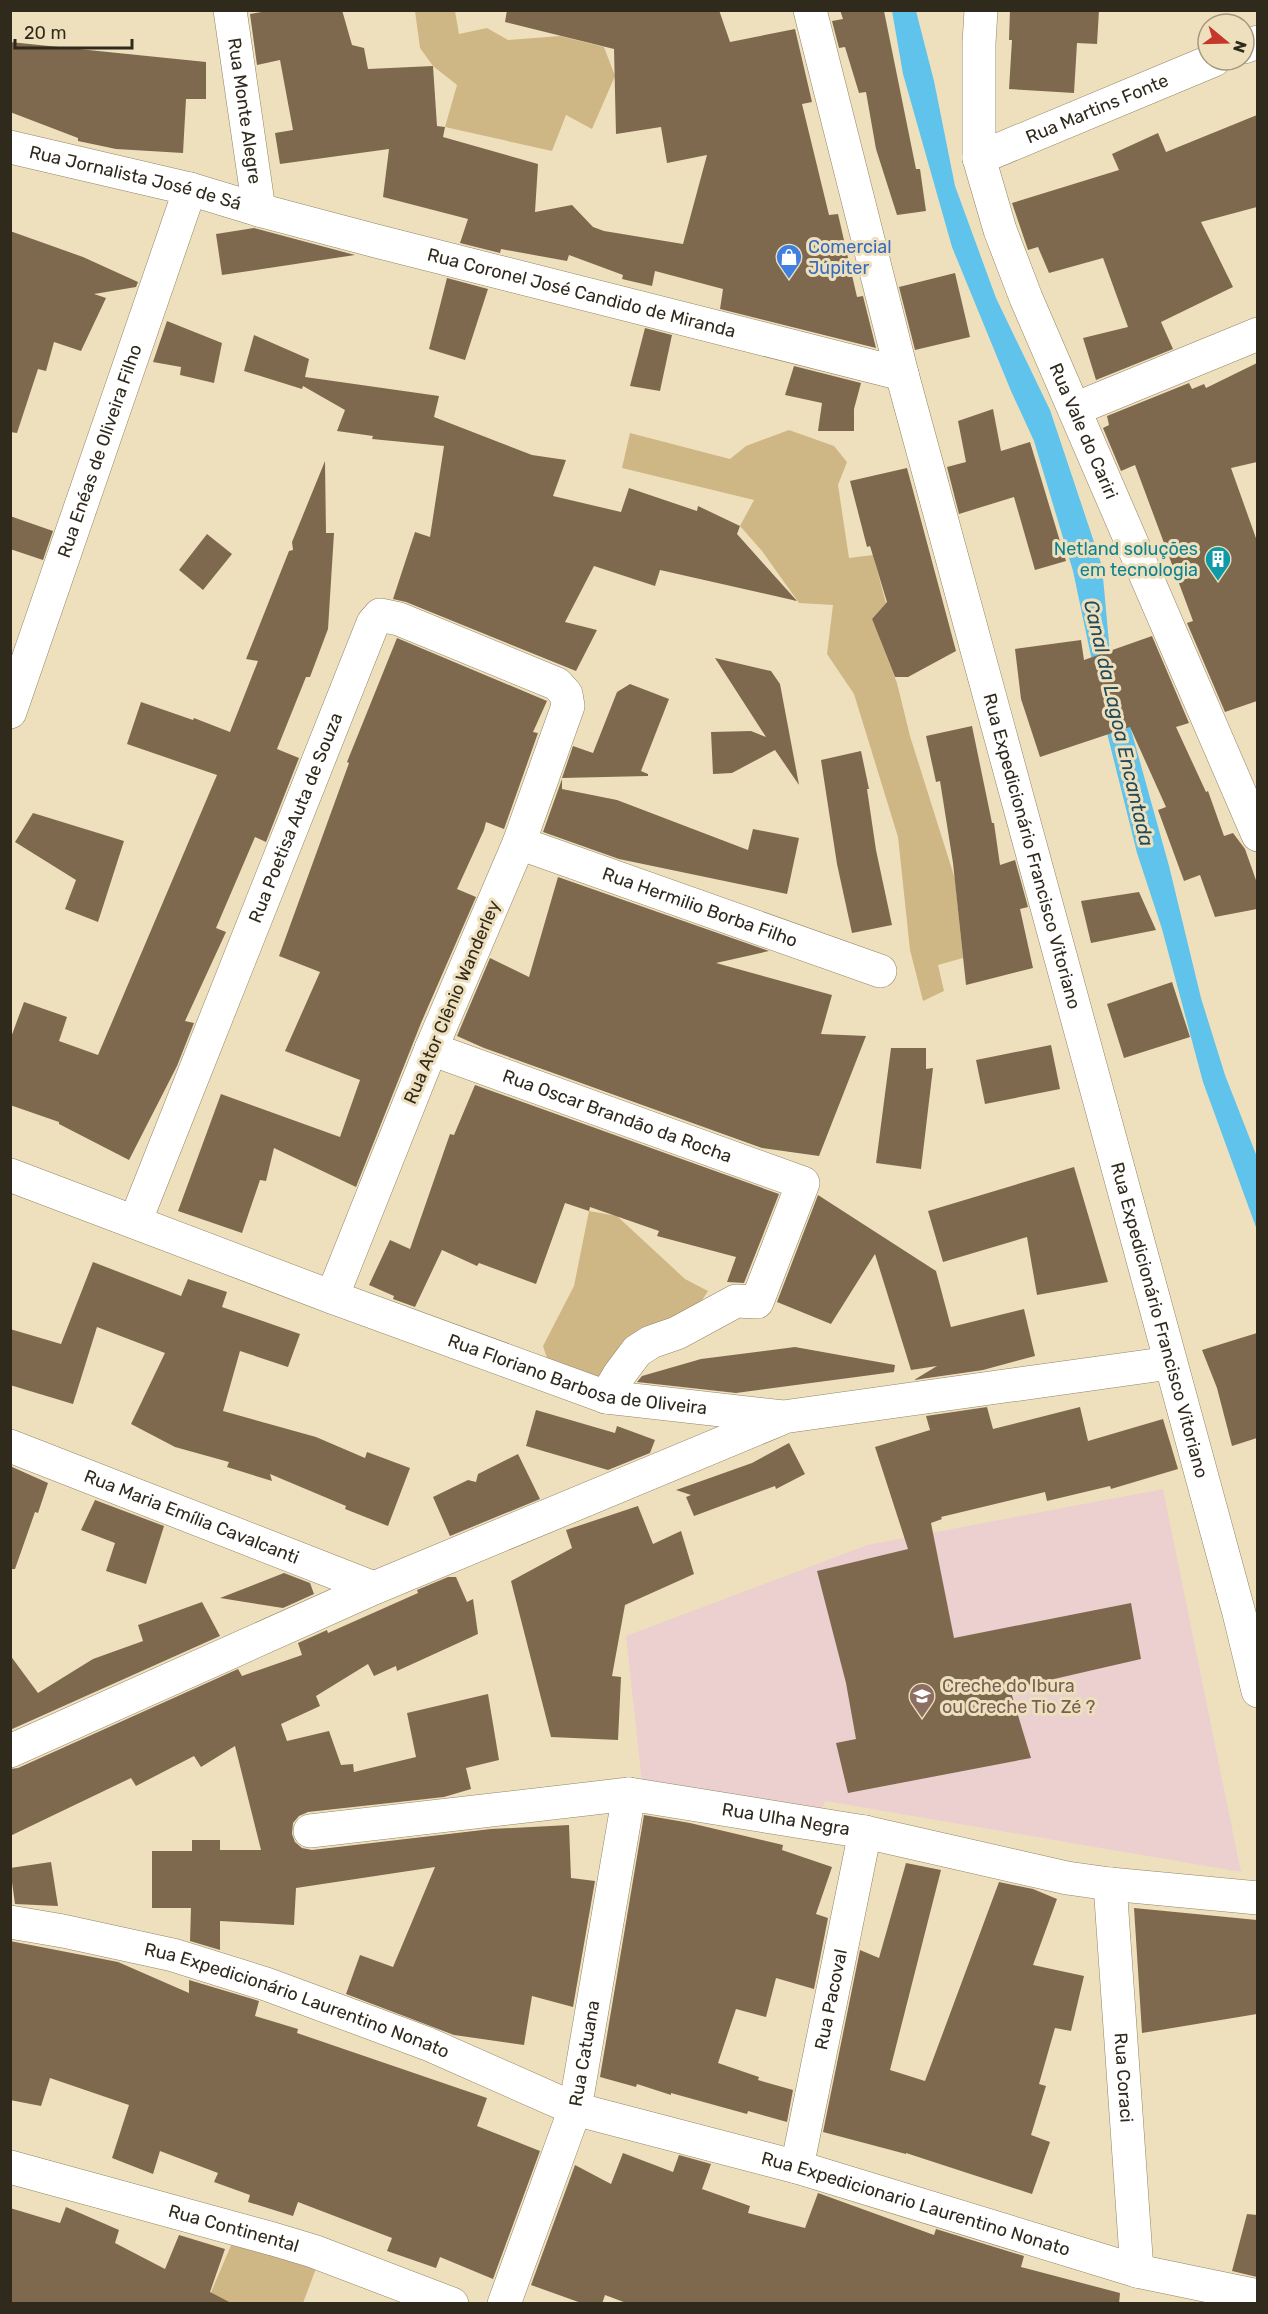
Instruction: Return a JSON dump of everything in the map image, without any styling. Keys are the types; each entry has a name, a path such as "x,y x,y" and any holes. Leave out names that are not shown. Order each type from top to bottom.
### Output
{"street":[{"name":"Rua Monte Alegre","path":"230,10 259,210"},
{"name":"Rua Expedicionário Francisco Vitoriano","path":"810,10 902,374 1239,1614 1257,1691"},
{"name":"Rua Vale do Cariri","path":"981,10 979,158 1000,230 1026,298 1257,835"},
{"name":"Rua Martins Fonte","path":"979,158 1196,68"},
{"name":"Rua Jornalista José de Sá","path":"10,147 190,189 259,210"},
{"name":"Rua Enéas de Oliveira Filho","path":"10,712 190,189"},
{"name":"Rua Coronel José Candido de Miranda","path":"259,210 902,374"},
{"path":"1075,409 1257,334"},
{"name":"Rua Poetisa Auta de Souza","path":"135,1222 373,623 380,615 388,616 557,684 566,694 568,706"},
{"name":"Rua Ator Clênio Wanderley","path":"332,1297 431,1049 519,843 568,706"},
{"name":"Rua Hermilio Borba Filho","path":"519,843 880,971"},
{"name":"Rua Oscar Brandão da Rocha","path":"431,1049 803,1183 757,1302 736,1301 677,1333 651,1342 638,1351 619,1375 606,1397"},
{"name":"Rua Floriano Barbosa de Oliveira","path":"10,1175 332,1297 606,1397 783,1417 1170,1363"},
{"path":"10,1751 374,1588 783,1417"},
{"name":"Rua Maria Emília Cavalcanti","path":"10,1446 374,1588"},
{"name":"Rua Ulha Negra","path":"310,1831 629,1794 865,1832 1067,1878 1257,1898"},
{"name":"Rua Catuana","path":"504,2304 574,2109 629,1794"},
{"name":"Rua Pacoval","path":"797,2167 865,1832"},
{"name":"Rua Coraci","path":"1110,1884 1137,2271"},
{"name":"Rua Expedicionário Laurentino Nonato","path":"10,1922 173,1955 266,1984 428,2044 574,2109"},
{"name":"Rua Expedicionario Laurentino Nonato","path":"574,2109 797,2167 1137,2271 1257,2295"},
{"name":"Rua Continental","path":"10,2167 273,2239 452,2304"}],"shaded area":[{"path":"415,11 455,11 459,34 487,28 508,40 560,36 604,47 615,76 592,129 566,115 552,151 445,127 457,85 433,66 420,48"},
{"path":"789,430 834,446 847,462 838,485 849,558 873,555 886,603 872,619 897,683 910,736 955,879 963,958 938,965 944,991 923,1001 910,950 898,837 854,694 827,654 833,605 799,603 762,551 740,526 754,500 622,468 630,433 730,459 746,446"},
{"path":"589,1211 617,1216 685,1279 708,1291 699,1305 601,1384 550,1367 543,1346 574,1286"},
{"name":"Creche do Ibura ou Creche Tio Zé ?","path":"1163,1489 1241,1872 825,1801 817,1823 644,1802 626,1636 867,1545"},
{"path":"232,2243 317,2266 303,2303 206,2304"}],"water":[{"name":"Canal da Lagoa Encantada","path":"892,11 916,11 934,81 955,186 996,298 1050,410 1102,566 1110,654 1169,866 1201,998 1225,1075 1257,1157 1257,1230 1203,1082 1162,929 1137,853 1108,737 1073,571 1034,441 952,247 903,74"}],"building":[{"path":"274,10 342,10 352,45 364,48 368,69 433,66 437,126 445,127 443,137 538,164 535,212 572,205 593,227 604,231 683,244 707,155 667,163 661,127 616,134 614,49 505,22 507,10 719,10 730,42 795,29 812,102 802,104 829,215 838,214 857,297 863,296 876,348 720,309 723,289 655,271 652,286 622,279 623,275 569,255 567,261 501,249 500,253 460,243 468,219 383,197 389,149 280,164 275,133 293,130 280,60 257,65 250,14"},
{"path":"840,10 884,11 916,169 920,169 926,211 897,215 876,149 866,92 859,93 845,47 839,48 832,21 843,19"},
{"path":"1010,10 1099,10 1097,44 1077,43 1074,93 1009,89 1012,40 1009,40"},
{"path":"10,42 206,62 206,99 186,99 183,153 116,149 78,141 78,138 10,112"},
{"path":"1257,115 1257,207 1201,222 1233,287 1161,322 1173,349 1096,380 1083,338 1128,327 1103,258 1049,273 1038,247 1028,250 1012,203 1119,170 1112,154 1158,133 1166,152"},
{"path":"254,228 355,255 222,275 216,234"},
{"path":"10,231 83,257 138,282 136,287 94,294 106,298 81,351 54,342 46,371 38,369 17,433 10,432"},
{"path":"955,273 970,337 915,350 899,287"},
{"path":"447,278 488,289 465,360 429,349"},
{"path":"167,321 222,343 214,383 180,375 181,367 153,362"},
{"path":"645,328 672,335 660,391 630,386"},
{"path":"254,335 309,359 305,377 439,396 434,417 532,455 566,460 553,496 621,512 629,488 697,511 698,506 740,526 737,534 797,601 660,570 655,586 594,566 565,622 597,630 576,671 406,602 393,599 415,532 430,537 444,446 372,439 373,436 337,431 345,410 303,386 302,389 244,371"},
{"path":"1257,363 1257,462 1231,468 1257,541 1257,701 1225,712 1187,623 1193,621 1135,465 1121,471 1103,428 1109,425 1107,416 1189,383 1192,389 1204,384 1206,388"},
{"path":"794,366 861,383 854,409 854,431 818,431 822,403 785,395"},
{"path":"993,409 1001,451 1030,442 1066,561 1035,570 1014,497 959,514 947,467 966,462 958,421"},
{"path":"325,461 326,533 334,533 328,629 310,677 306,677 277,749 299,758 266,842 255,837 216,928 226,932 185,1021 194,1023 177,1066 129,1160 59,1122 10,1105 10,1040 24,1002 67,1017 59,1041 98,1055 217,775 127,744 141,702 230,732 258,661 246,659 289,551 293,550 292,542"},
{"path":"907,468 956,651 908,677 895,677 872,619 887,602 870,546 867,547 850,481"},
{"path":"10,516 53,531 43,560 10,549"},
{"path":"207,534 232,554 203,590 179,570"},
{"path":"1152,636 1189,723 1176,727 1206,792 1208,791 1224,836 1233,833 1245,849 1257,883 1257,909 1215,917 1200,875 1184,881 1158,810 1166,807 1130,727 1040,757 1021,699 1015,649 1081,640 1084,660"},
{"path":"397,638 547,701 533,732 538,733 504,829 486,822 457,889 476,897 421,1023 356,1187 274,1148 266,1181 260,1180 242,1233 178,1211 221,1094 340,1137 360,1080 285,1051 320,972 279,956 349,763 347,762"},
{"path":"715,658 771,671 780,684 799,785 775,750 732,773 713,774 711,732 751,731 766,737"},
{"path":"630,684 669,699 641,771 648,776 562,778 573,746 593,753 617,692"},
{"path":"972,726 992,823 994,823 1000,865 1015,860 1028,907 1020,909 1033,968 966,985 953,863 940,781 936,782 926,736"},
{"path":"861,751 869,789 867,789 876,850 892,925 852,933 837,864 821,760"},
{"path":"562,779 562,789 617,800 748,850 753,829 799,838 787,894 619,859 543,832"},
{"path":"33,813 124,841 98,922 65,909 76,880 15,842"},
{"path":"558,877 769,951 716,963 832,995 821,1034 866,1036 819,1156 762,1148 484,1048 457,1036 490,958 529,977"},
{"path":"1139,892 1156,930 1091,943 1081,901"},
{"path":"1172,982 1190,1037 1124,1058 1107,1004"},
{"path":"1051,1045 1060,1089 985,1104 976,1060"},
{"path":"891,1048 926,1048 926,1069 933,1068 921,1169 876,1163"},
{"path":"475,1085 779,1194 744,1283 727,1282 736,1257 657,1236 659,1231 590,1207 589,1211 565,1203 536,1284 479,1263 477,1266 442,1250 415,1307 393,1299 394,1296 369,1285 390,1240 410,1249 450,1134 454,1135"},
{"path":"1074,1167 1108,1282 1037,1295 1027,1237 943,1262 928,1211"},
{"path":"818,1195 936,1271 951,1327 1024,1309 1035,1356 983,1370 914,1380 937,1366 911,1370 875,1254 831,1324 777,1302"},
{"path":"93,1262 181,1296 188,1279 227,1292 222,1307 300,1334 288,1367 240,1351 223,1411 316,1437 365,1458 367,1452 410,1468 388,1526 270,1474 272,1481 227,1467 229,1462 175,1447 131,1424 165,1353 97,1327 73,1404 10,1385 10,1329 61,1344"},
{"path":"1257,1333 1257,1438 1232,1446 1217,1388 1202,1350"},
{"path":"795,1347 895,1365 894,1372 736,1393 637,1382 642,1376 701,1359"},
{"path":"987,1407 993,1429 1080,1407 1088,1441 1163,1419 1178,1469 1111,1489 1110,1486 1047,1501 1045,1492 941,1517 942,1519 931,1523 954,1638 1131,1603 1141,1659 1010,1689 1031,1758 848,1793 836,1743 856,1739 846,1683 817,1571 908,1549 875,1447 930,1430 926,1416"},
{"path":"536,1410 615,1433 617,1426 655,1440 650,1453 608,1470 526,1446"},
{"path":"789,1443 805,1474 776,1489 775,1486 694,1516 686,1497 691,1495 676,1490 752,1463"},
{"path":"518,1454 540,1499 450,1536 433,1497 468,1480 476,1482 478,1474"},
{"path":"10,1466 48,1483 15,1569 10,1569"},
{"path":"95,1500 164,1526 146,1584 106,1571 115,1543 81,1530"},
{"path":"638,1506 653,1544 681,1531 694,1574 625,1605 612,1676 621,1677 618,1740 551,1737 511,1581 572,1548 566,1530"},
{"path":"284,1573 310,1583 314,1594 283,1608 220,1598"},
{"path":"448,1577 456,1577 467,1602 473,1599 478,1634 397,1671 396,1666 374,1676 368,1664 316,1696 320,1706 281,1724 287,1741 329,1731 341,1765 353,1764 354,1772 416,1757 407,1713 488,1694 499,1760 466,1768 471,1789 444,1797 308,1812 299,1816 293,1823 292,1834 295,1842 302,1848 312,1850 491,1829 569,1825 571,1878 595,1881 573,2007 532,1996 524,2045 454,2035 346,1994 360,1955 393,1967 435,1867 296,1888 294,1925 220,1921 220,1950 190,1941 191,1908 152,1908 152,1851 192,1851 192,1840 220,1840 220,1850 261,1850 235,1746 201,1767 194,1756 136,1786 131,1778 10,1836 10,1769 18,1768 238,1669 242,1676 302,1655 298,1643 327,1630 328,1633 418,1593 417,1590"},
{"path":"202,1602 220,1636 10,1730 10,1655 38,1693 93,1659 143,1641 138,1625"},
{"path":"644,1815 690,1823 783,1845 782,1850 832,1867 816,1914 828,1918 814,1989 776,1978 766,2017 736,2009 718,2063 759,2077 758,2080 793,2090 787,2122 748,2111 747,2114 671,2093 671,2095 637,2084 636,2087 600,2077"},
{"path":"51,1862 58,1906 15,1904 10,1868"},
{"path":"906,1863 941,1870 890,2070 925,2081 999,1882 1033,1889 1057,1899 1033,1965 1084,1976 1071,2031 1055,2028 1039,2084 1046,2086 1031,2135 1050,2142 1032,2194 906,2153 823,2132 860,1950 879,1958"},
{"path":"1134,1908 1257,1920 1257,2014 1142,2033"},
{"path":"10,1941 118,1962 189,1993 189,1980 259,2001 255,2016 298,2029 297,2033 487,2098 477,2126 540,2151 493,2279 440,2257 436,2268 387,2251 392,2238 298,2202 293,2216 248,2202 250,2195 214,2182 218,2173 160,2151 153,2174 112,2158 129,2105 50,2078 41,2106 10,2100"},
{"path":"623,2153 673,2172 679,2155 711,2164 702,2189 750,2206 748,2213 805,2228 818,2193 934,2235 936,2229 1024,2256 1021,2267 1120,2293 1119,2304 629,2304 605,2295 602,2304 584,2304 531,2285 575,2165 611,2184"},
{"path":"66,2207 119,2230 115,2243 165,2269 179,2235 225,2249 210,2292 233,2304 10,2304 10,2208 60,2223"},
{"path":"1247,2214 1257,2215 1257,2277 1232,2271"}],"place":[{"name":"Comercial Júpiter","path":"789,280"},
{"name":"Netland soluções em tecnologia","path":"1218,582"},
{"name":"Creche do Ibura ou Creche Tio Zé ?","path":"922,1719"}]}
